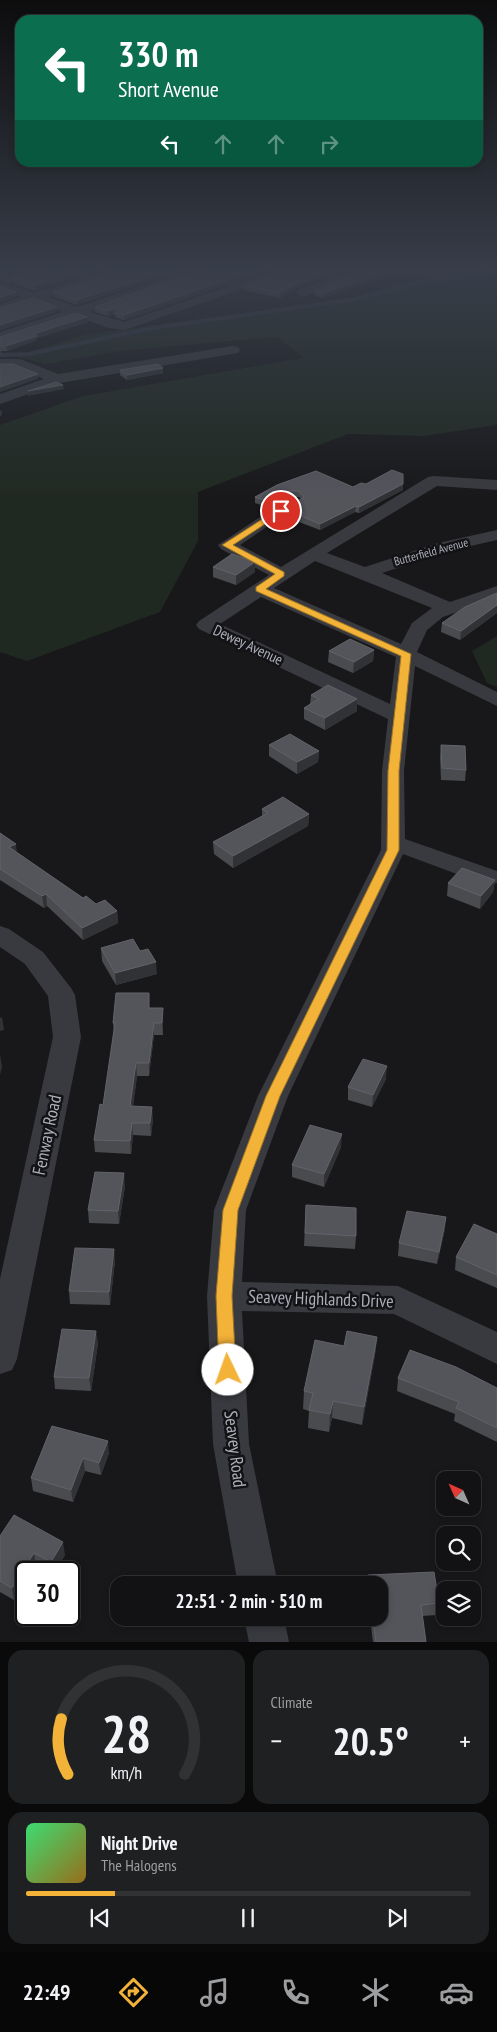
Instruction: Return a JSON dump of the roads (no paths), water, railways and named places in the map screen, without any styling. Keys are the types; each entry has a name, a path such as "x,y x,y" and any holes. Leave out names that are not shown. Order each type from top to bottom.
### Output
{"street":[{"path":"0,400 58,379 233,350"},
{"path":"0,363 15,362 58,379"},
{"path":"0,368 15,362"},
{"name":"Dewey Avenue","path":"398,716 206,625 281,574 434,481 497,484"},
{"path":"281,574 227,545 293,503"},
{"name":"Butterfield Avenue","path":"365,573 392,562 444,547 497,535"},
{"path":"313,554 365,573 448,608"},
{"path":"259,589 406,654 497,700"},
{"name":"Seavey Road","path":"256,1576 231,1444 224,1296 230,1210 273,1096 393,850 393,771 406,654 419,627 436,613 497,592"},
{"path":"393,844 412,848 490,877"},
{"name":"Fenway Road","path":"0,936 34,958 61,996 67,1037 0,1359"},
{"name":"Seavey Highlands Drive","path":"224,1296 398,1300 497,1349"},
{"path":"266,1626 269,1642"}],"waterway":[{"path":"0,355 29,354 69,346"}]}
